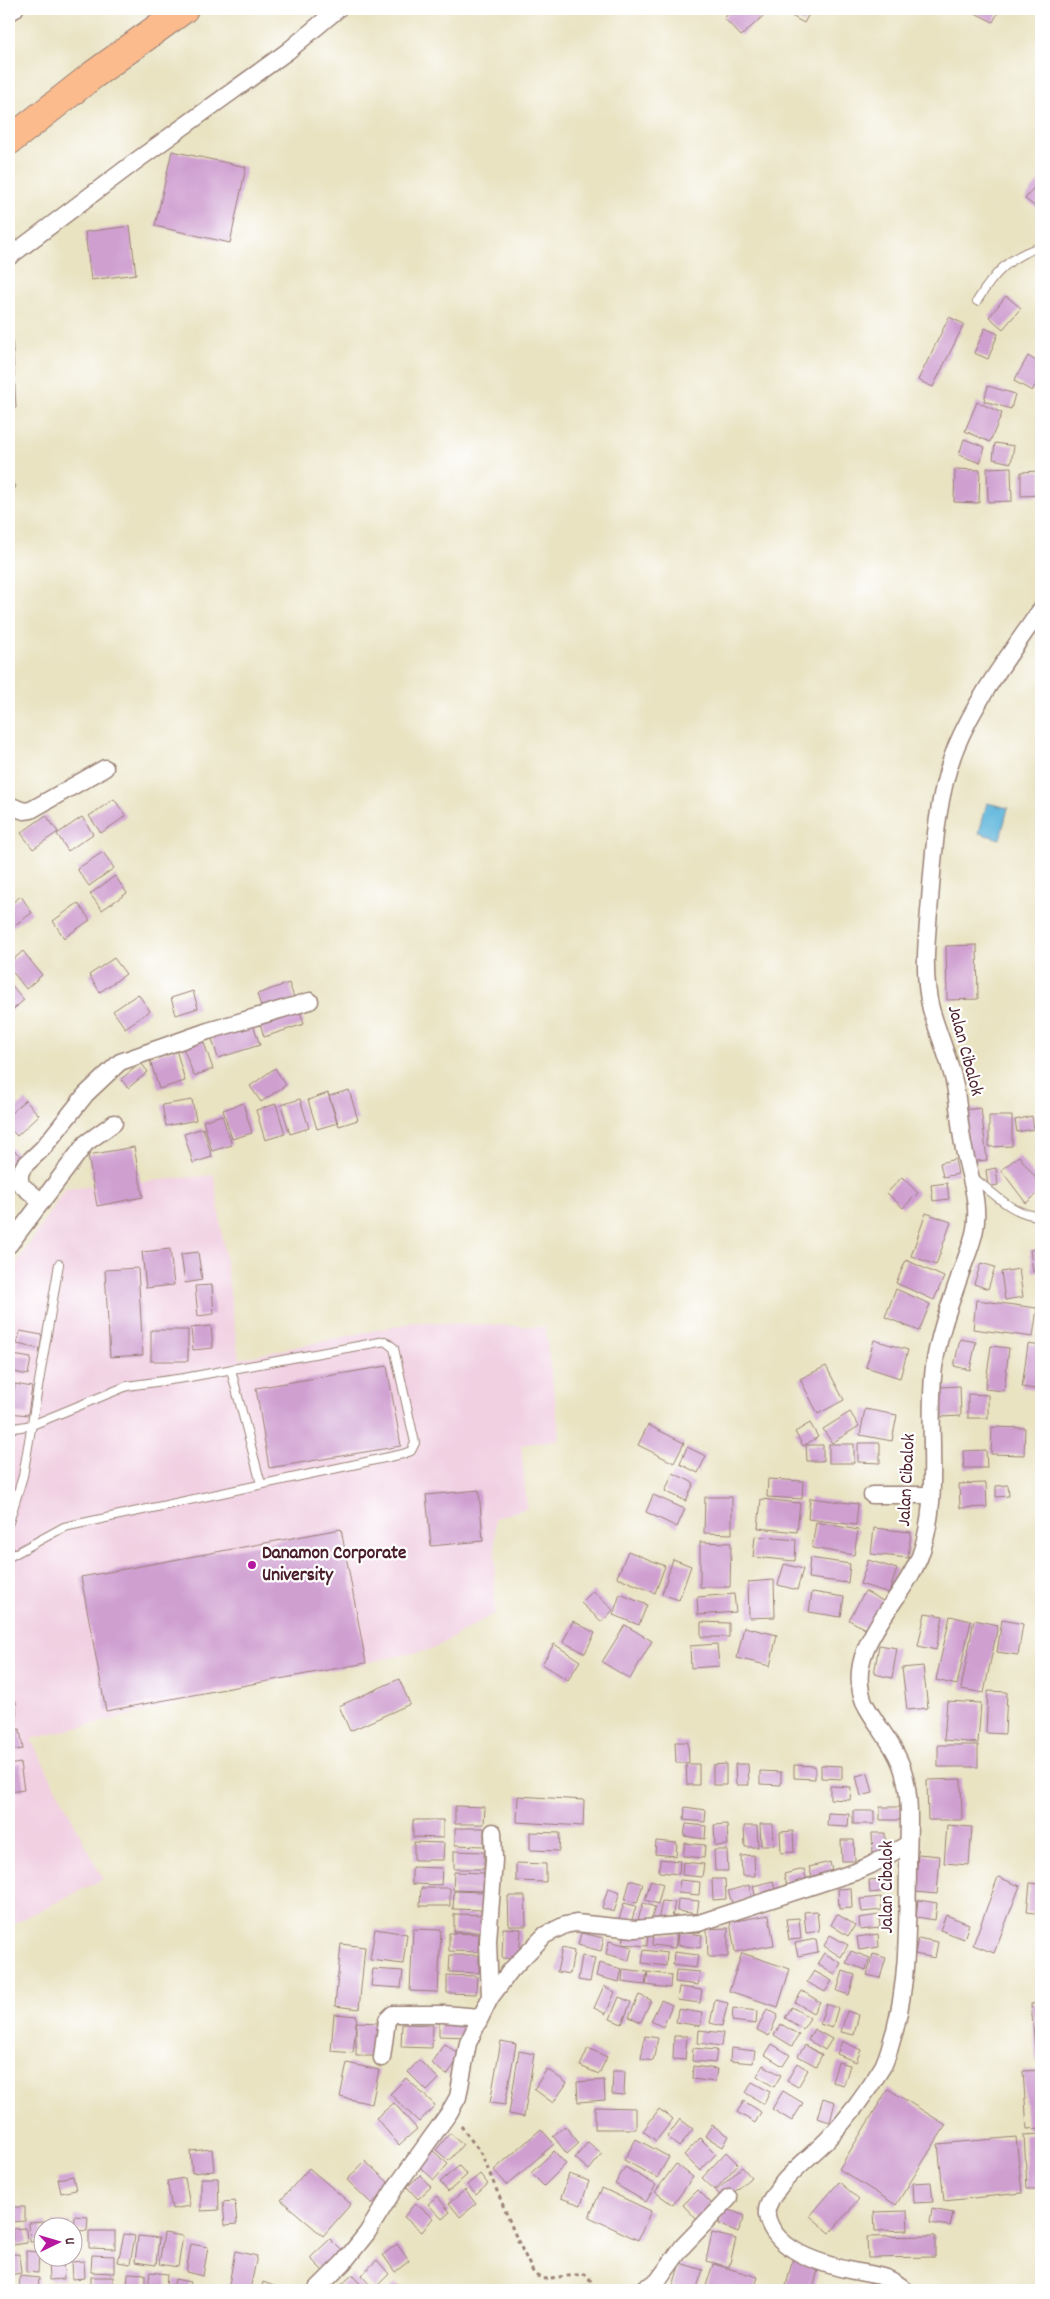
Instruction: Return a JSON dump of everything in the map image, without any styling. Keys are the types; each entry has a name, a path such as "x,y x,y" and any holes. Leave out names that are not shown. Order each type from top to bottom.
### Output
{"highway":[{"path":"9,141 93,75 184,9"}],"street":[{"path":"9,13 15,9"},
{"path":"9,257 136,161 288,51 338,9"},
{"name":"Jalan Cibalok","path":"904,2290 880,2283 792,2248 775,2234 769,2222 767,2211 774,2196 786,2181 826,2141 860,2101 886,2058 903,1995 906,1962 909,1812 904,1774 893,1750 864,1702 861,1693 860,1674 865,1650 910,1576 919,1558 928,1528 931,1495 933,1370 944,1324 975,1230 975,1200 963,1145 954,1079 931,1008 926,973 931,879 940,806 951,762 964,732 1002,667 1041,609"},
{"path":"9,805 24,811 31,810 105,768"},
{"path":"42,1202 20,1184 19,1176 22,1169 42,1148 86,1094 120,1062 208,1031 310,1001"},
{"path":"9,1245 86,1143 114,1123"},
{"path":"872,1495 931,1495"},
{"path":"490,1998 488,1941 494,1860 493,1832"},
{"path":"316,2290 343,2263 367,2233 449,2112 458,2097 468,2043 480,2017 490,1998 510,1970 537,1942 565,1925 584,1923 635,1929 699,1923 855,1872 908,1844"},
{"path":"382,2058 387,2020 393,2014 444,2014 480,2017"},
{"path":"641,2290 657,2282 683,2246 729,2198"}],"lane":[{"path":"977,301 999,269 1016,256 1041,247"},
{"path":"970,1174 1024,1214 1041,1216"},
{"path":"9,1522 23,1476 59,1264"},
{"path":"9,1429 32,1425 127,1386 231,1370 379,1341 388,1342 394,1348 415,1443 413,1449 408,1453 64,1527 9,1557"},
{"path":"231,1370 261,1484"}],"path":[{"path":"449,2112 482,2155 517,2239 534,2274 542,2280 585,2274 595,2290"}],"shaded area":[{"name":"Danamon Corporate University","path":"214,1175 239,1359 414,1322 545,1327 560,1439 521,1445 527,1508 495,1518 495,1613 433,1649 256,1685 31,1739 103,1879 9,1926 9,1275 65,1189"}],"water":[{"path":"987,803 1008,808 1000,839 979,833"}],"building":[{"path":"734,9 771,9 741,36 724,18"},
{"path":"779,9 812,9 804,23"},
{"path":"967,9 1000,9 993,22"},
{"path":"172,151 246,167 230,243 155,226"},
{"path":"1041,178 1041,211 1025,199"},
{"path":"130,226 136,274 91,280 85,232"},
{"path":"1006,296 1021,308 1003,329 989,317"},
{"path":"949,317 964,324 933,387 918,380"},
{"path":"985,328 998,334 988,359 974,353"},
{"path":"9,334 12,334 16,408 9,408"},
{"path":"1028,356 1041,364 1041,376 1032,391 1014,381"},
{"path":"988,386 1015,394 1011,409 984,401"},
{"path":"977,402 1002,413 990,442 965,431"},
{"path":"964,439 985,447 980,463 959,455"},
{"path":"995,443 1014,446 1011,463 993,459"},
{"path":"1011,467 1012,501 988,502 987,468"},
{"path":"955,469 980,470 979,503 954,502"},
{"path":"1041,471 1041,495 1021,496 1021,472"},
{"path":"9,479 16,487 9,495"},
{"path":"114,799 126,816 101,833 89,816"},
{"path":"46,815 58,832 33,849 21,833"},
{"path":"82,817 93,834 68,851 57,834"},
{"path":"103,852 114,868 89,886 77,869"},
{"path":"115,876 127,893 102,910 90,894"},
{"path":"21,896 32,913 9,929 9,905"},
{"path":"78,903 90,920 64,938 53,921"},
{"path":"977,945 978,999 947,1000 946,946"},
{"path":"23,951 42,975 26,989 9,967 9,963"},
{"path":"114,958 126,974 100,992 89,975"},
{"path":"9,982 24,1000 9,1013"},
{"path":"289,983 295,1000 263,1012 257,994"},
{"path":"193,991 198,1008 176,1015 171,998"},
{"path":"138,994 150,1011 125,1028 113,1011"},
{"path":"300,1011 304,1024 264,1037 260,1023"},
{"path":"253,1024 260,1045 218,1058 211,1036"},
{"path":"202,1037 213,1069 194,1076 182,1045"},
{"path":"176,1049 185,1081 159,1089 149,1057"},
{"path":"141,1063 148,1072 128,1088 121,1079"},
{"path":"275,1068 286,1085 261,1102 250,1086"},
{"path":"349,1090 358,1120 339,1126 329,1096"},
{"path":"328,1093 337,1123 317,1129 308,1100"},
{"path":"300,1099 309,1128 290,1134 281,1105"},
{"path":"25,1100 39,1115 17,1136 9,1128 9,1115"},
{"path":"192,1100 196,1120 166,1126 162,1105"},
{"path":"243,1103 252,1133 232,1139 223,1110"},
{"path":"276,1104 285,1134 265,1140 256,1110"},
{"path":"981,1108 987,1160 968,1162 963,1110"},
{"path":"222,1115 232,1145 212,1151 203,1121"},
{"path":"989,1116 1012,1116 1012,1146 989,1147"},
{"path":"1032,1116 1034,1129 1017,1132 1015,1120"},
{"path":"203,1128 212,1157 193,1163 184,1134"},
{"path":"9,1146 24,1159 9,1178"},
{"path":"134,1147 143,1197 97,1206 88,1155"},
{"path":"1019,1156 1041,1185 1041,1191 1026,1203 1001,1170"},
{"path":"955,1159 958,1174 943,1177 940,1163"},
{"path":"996,1168 998,1185 988,1187 986,1170"},
{"path":"902,1177 918,1193 903,1208 887,1193"},
{"path":"947,1183 949,1199 933,1201 931,1185"},
{"path":"926,1213 951,1222 936,1265 911,1256"},
{"path":"1041,1248 1041,1271 1033,1272 1030,1250"},
{"path":"170,1249 174,1285 146,1288 142,1252"},
{"path":"198,1252 202,1280 185,1283 181,1254"},
{"path":"906,1260 944,1277 934,1300 896,1283"},
{"path":"981,1263 995,1267 988,1289 974,1284"},
{"path":"138,1268 143,1355 110,1357 105,1270"},
{"path":"1019,1269 1023,1297 1005,1300 1001,1272"},
{"path":"212,1285 214,1314 198,1316 195,1286"},
{"path":"896,1289 930,1304 919,1331 885,1317"},
{"path":"976,1300 1037,1308 1033,1337 973,1329"},
{"path":"211,1326 213,1348 193,1350 191,1328"},
{"path":"151,1330 188,1330 188,1361 151,1361"},
{"path":"20,1331 42,1335 40,1349 17,1344"},
{"path":"960,1339 976,1342 970,1370 954,1366"},
{"path":"874,1340 908,1350 900,1378 866,1367"},
{"path":"1028,1344 1041,1346 1041,1390 1022,1387"},
{"path":"991,1346 1009,1348 1004,1391 985,1389"},
{"path":"13,1355 31,1358 28,1375 10,1371"},
{"path":"387,1366 401,1446 269,1468 256,1388"},
{"path":"826,1366 844,1400 818,1414 800,1379"},
{"path":"15,1384 32,1387 28,1415 10,1413"},
{"path":"960,1386 961,1416 941,1417 940,1387"},
{"path":"968,1394 988,1395 988,1418 968,1418"},
{"path":"865,1409 897,1415 892,1441 860,1435"},
{"path":"850,1412 859,1426 832,1443 823,1429"},
{"path":"810,1423 818,1437 803,1446 795,1432"},
{"path":"648,1425 684,1443 674,1463 638,1445"},
{"path":"992,1427 1025,1428 1024,1455 991,1454"},
{"path":"858,1443 880,1443 880,1463 858,1462"},
{"path":"829,1444 854,1444 854,1463 829,1463"},
{"path":"806,1445 823,1445 823,1461 807,1461"},
{"path":"687,1447 706,1456 698,1473 680,1464"},
{"path":"986,1450 987,1468 964,1468 963,1451"},
{"path":"673,1473 694,1483 686,1501 665,1491"},
{"path":"768,1479 803,1481 802,1499 767,1497"},
{"path":"986,1483 987,1507 960,1508 959,1484"},
{"path":"1008,1485 1009,1496 996,1497 996,1486"},
{"path":"479,1490 483,1541 431,1546 426,1495"},
{"path":"653,1495 685,1509 677,1527 646,1512"},
{"path":"705,1497 732,1497 732,1534 704,1533"},
{"path":"810,1498 858,1504 856,1525 808,1519"},
{"path":"761,1499 800,1503 797,1532 758,1528"},
{"path":"816,1522 858,1530 854,1555 812,1548"},
{"path":"874,1528 911,1532 908,1558 871,1554"},
{"path":"341,1529 366,1663 106,1711 81,1577"},
{"path":"755,1536 796,1540 795,1561 753,1557"},
{"path":"700,1542 731,1543 730,1587 700,1587"},
{"path":"628,1551 665,1566 655,1593 617,1577"},
{"path":"810,1558 850,1564 848,1583 808,1578"},
{"path":"673,1559 691,1566 679,1600 662,1594"},
{"path":"868,1560 897,1569 889,1593 860,1584"},
{"path":"784,1564 803,1569 797,1590 778,1585"},
{"path":"774,1580 775,1617 749,1618 748,1582"},
{"path":"593,1591 613,1610 602,1622 581,1603"},
{"path":"865,1591 885,1602 869,1631 849,1620"},
{"path":"812,1592 844,1597 841,1617 809,1612"},
{"path":"620,1594 647,1605 639,1625 613,1615"},
{"path":"734,1594 736,1612 698,1615 697,1597"},
{"path":"925,1613 943,1616 936,1650 918,1646"},
{"path":"950,1616 971,1621 957,1685 936,1680"},
{"path":"974,1620 998,1625 984,1693 961,1689"},
{"path":"1002,1620 1023,1624 1018,1655 997,1652"},
{"path":"573,1621 595,1633 585,1653 563,1642"},
{"path":"701,1622 729,1623 729,1637 701,1637"},
{"path":"625,1625 652,1641 630,1679 602,1662"},
{"path":"744,1627 777,1635 770,1666 737,1658"},
{"path":"554,1644 580,1661 568,1680 542,1664"},
{"path":"717,1644 719,1666 691,1668 690,1646"},
{"path":"879,1645 897,1648 892,1678 874,1674"},
{"path":"923,1666 928,1708 907,1710 902,1668"},
{"path":"399,1679 410,1704 350,1731 339,1706"},
{"path":"988,1691 1007,1692 1005,1734 986,1733"},
{"path":"9,1701 16,1701 17,1722 9,1723"},
{"path":"947,1701 981,1703 978,1743 944,1740"},
{"path":"20,1729 23,1749 9,1751 9,1731"},
{"path":"675,1742 688,1742 689,1763 676,1763"},
{"path":"938,1745 978,1745 978,1767 938,1767"},
{"path":"20,1763 24,1790 9,1792 9,1765"},
{"path":"686,1764 699,1764 699,1785 687,1785"},
{"path":"726,1764 726,1785 713,1785 713,1765"},
{"path":"735,1764 748,1764 749,1785 736,1785"},
{"path":"794,1765 815,1766 815,1779 794,1778"},
{"path":"821,1765 842,1766 842,1779 821,1778"},
{"path":"760,1771 781,1772 781,1785 760,1784"},
{"path":"868,1773 873,1793 861,1796 856,1776"},
{"path":"961,1779 962,1820 928,1820 927,1780"},
{"path":"830,1786 851,1787 850,1800 830,1799"},
{"path":"518,1796 584,1800 583,1826 517,1822"},
{"path":"455,1806 485,1807 484,1824 455,1824"},
{"path":"685,1807 706,1810 705,1822 684,1820"},
{"path":"880,1807 901,1807 900,1820 880,1820"},
{"path":"853,1811 874,1811 874,1824 853,1824"},
{"path":"828,1813 849,1814 848,1827 827,1826"},
{"path":"413,1820 443,1820 443,1838 413,1837"},
{"path":"686,1824 706,1826 705,1839 684,1836"},
{"path":"727,1824 728,1845 715,1846 714,1825"},
{"path":"760,1824 773,1824 774,1845 761,1845"},
{"path":"947,1825 972,1827 969,1865 944,1863"},
{"path":"744,1826 757,1826 758,1847 745,1847"},
{"path":"455,1828 484,1828 484,1846 455,1845"},
{"path":"793,1831 794,1852 781,1853 780,1832"},
{"path":"530,1832 560,1833 559,1851 530,1850"},
{"path":"872,1833 885,1833 886,1853 873,1854"},
{"path":"841,1840 854,1840 855,1861 842,1861"},
{"path":"656,1841 677,1843 676,1856 655,1854"},
{"path":"414,1842 444,1843 443,1860 414,1860"},
{"path":"685,1843 705,1845 704,1858 683,1856"},
{"path":"714,1850 727,1850 728,1871 715,1871"},
{"path":"454,1851 484,1852 484,1869 454,1869"},
{"path":"918,1854 940,1856 937,1894 915,1892"},
{"path":"754,1855 755,1876 742,1876 741,1856"},
{"path":"660,1859 680,1861 679,1874 659,1872"},
{"path":"683,1862 704,1864 702,1877 682,1875"},
{"path":"830,1862 833,1875 813,1880 809,1867"},
{"path":"516,1863 546,1864 546,1882 516,1881"},
{"path":"412,1867 442,1868 441,1885 412,1884"},
{"path":"804,1869 807,1882 787,1886 784,1874"},
{"path":"454,1872 484,1873 483,1891 453,1890"},
{"path":"998,1877 1020,1886 994,1953 973,1945"},
{"path":"889,1878 890,1891 870,1893 869,1880"},
{"path":"712,1879 725,1879 726,1899 713,1900"},
{"path":"630,1880 643,1884 637,1903 625,1900"},
{"path":"651,1880 663,1884 658,1904 645,1900"},
{"path":"680,1880 700,1882 699,1895 678,1893"},
{"path":"773,1881 776,1894 756,1899 753,1886"},
{"path":"1030,1883 1041,1884 1041,1914 1027,1912"},
{"path":"749,1885 752,1898 732,1903 728,1891"},
{"path":"421,1888 450,1888 450,1906 420,1906"},
{"path":"608,1888 620,1892 614,1912 602,1908"},
{"path":"851,1888 852,1908 839,1909 838,1889"},
{"path":"454,1891 483,1892 483,1910 453,1909"},
{"path":"508,1896 525,1896 526,1926 509,1926"},
{"path":"881,1897 882,1910 862,1912 860,1899"},
{"path":"678,1899 699,1901 697,1914 677,1911"},
{"path":"918,1900 937,1903 935,1920 916,1917"},
{"path":"662,1901 675,1902 671,1923 658,1921"},
{"path":"624,1903 636,1906 630,1926 618,1923"},
{"path":"643,1903 655,1907 649,1927 637,1923"},
{"path":"817,1911 819,1931 806,1933 804,1912"},
{"path":"454,1914 484,1915 483,1932 454,1932"},
{"path":"837,1914 855,1925 848,1936 831,1925"},
{"path":"769,1915 774,1945 735,1952 730,1922"},
{"path":"879,1915 880,1928 860,1930 859,1918"},
{"path":"946,1915 969,1924 964,1939 940,1930"},
{"path":"799,1918 801,1939 789,1940 786,1919"},
{"path":"503,1928 521,1929 519,1959 502,1958"},
{"path":"728,1928 728,1957 708,1957 707,1929"},
{"path":"375,1929 407,1934 403,1964 370,1960"},
{"path":"413,1929 441,1930 438,1992 410,1991"},
{"path":"625,1931 648,1933 647,1946 623,1944"},
{"path":"653,1932 677,1935 675,1948 652,1945"},
{"path":"678,1932 702,1935 700,1948 677,1945"},
{"path":"449,1933 479,1934 478,1952 449,1951"},
{"path":"581,1933 604,1938 601,1951 578,1945"},
{"path":"878,1934 879,1947 859,1950 857,1937"},
{"path":"830,1935 848,1945 841,1957 824,1946"},
{"path":"918,1938 938,1942 935,1958 915,1954"},
{"path":"816,1939 818,1952 798,1956 795,1943"},
{"path":"609,1941 632,1947 629,1960 606,1954"},
{"path":"1038,1942 1041,1942 1040,1967"},
{"path":"341,1944 365,1947 359,2009 335,2006"},
{"path":"562,1948 574,1951 570,1974 557,1972"},
{"path":"644,1950 667,1953 666,1966 642,1963"},
{"path":"851,1951 870,1958 866,1970 846,1963"},
{"path":"674,1952 698,1955 696,1968 673,1965"},
{"path":"742,1953 790,1969 778,2007 729,1991"},
{"path":"824,1953 841,1963 835,1975 817,1964"},
{"path":"873,1954 886,1958 880,1978 867,1975"},
{"path":"450,1955 479,1955 479,1973 449,1972"},
{"path":"582,1956 595,1958 590,1982 578,1980"},
{"path":"599,1963 622,1969 619,1982 596,1976"},
{"path":"373,1969 403,1971 401,1988 371,1986"},
{"path":"623,1969 647,1972 645,1985 622,1982"},
{"path":"676,1970 700,1972 698,1985 675,1982"},
{"path":"814,1971 832,1981 825,1992 807,1982"},
{"path":"843,1971 855,1975 849,1995 837,1991"},
{"path":"648,1972 671,1975 670,1988 646,1985"},
{"path":"447,1975 477,1976 476,1994 447,1993"},
{"path":"604,1986 615,1992 606,2014 594,2008"},
{"path":"679,1987 702,1990 700,2003 677,2000"},
{"path":"802,1991 820,2002 813,2013 795,2002"},
{"path":"639,1995 651,2000 641,2022 629,2017"},
{"path":"619,1997 631,2002 622,2024 610,2019"},
{"path":"661,2000 672,2005 663,2027 651,2021"},
{"path":"715,2000 728,2003 722,2026 710,2023"},
{"path":"1041,2003 1041,2061 1036,2061 1031,2004"},
{"path":"826,2004 838,2008 832,2028 820,2024"},
{"path":"792,2007 810,2018 803,2029 785,2018"},
{"path":"733,2008 757,2011 756,2024 732,2021"},
{"path":"678,2009 702,2013 700,2026 676,2022"},
{"path":"767,2009 778,2015 769,2036 757,2030"},
{"path":"847,2011 859,2015 854,2035 841,2032"},
{"path":"334,2014 357,2016 353,2053 331,2051"},
{"path":"439,2018 469,2019 469,2037 439,2036"},
{"path":"356,2022 379,2023 379,2056 356,2056"},
{"path":"402,2024 433,2025 432,2048 401,2047"},
{"path":"781,2024 799,2035 792,2046 774,2035"},
{"path":"814,2029 832,2039 825,2050 808,2040"},
{"path":"699,2030 723,2033 721,2046 698,2043"},
{"path":"645,2036 658,2038 653,2061 641,2059"},
{"path":"674,2036 687,2036 685,2060 673,2059"},
{"path":"501,2041 516,2044 505,2105 490,2103"},
{"path":"842,2041 861,2050 856,2062 837,2054"},
{"path":"444,2044 461,2055 447,2075 431,2063"},
{"path":"772,2044 790,2055 783,2066 765,2055"},
{"path":"805,2045 822,2055 816,2066 798,2056"},
{"path":"588,2048 607,2057 599,2074 580,2066"},
{"path":"693,2048 717,2050 715,2063 692,2061"},
{"path":"731,2048 755,2051 753,2063 730,2061"},
{"path":"519,2051 534,2054 524,2117 509,2114"},
{"path":"419,2060 439,2079 427,2091 408,2072"},
{"path":"838,2062 850,2065 844,2085 832,2082"},
{"path":"347,2063 379,2070 372,2104 340,2097"},
{"path":"797,2063 808,2070 798,2087 787,2081"},
{"path":"763,2065 781,2075 774,2087 757,2076"},
{"path":"693,2066 717,2069 715,2082 692,2079"},
{"path":"547,2069 567,2083 553,2103 534,2089"},
{"path":"1041,2070 1041,2128 1027,2129 1023,2071"},
{"path":"613,2071 625,2071 624,2095 612,2094"},
{"path":"406,2078 435,2105 419,2122 390,2094"},
{"path":"604,2080 605,2100 578,2102 577,2082"},
{"path":"752,2082 770,2092 764,2104 746,2093"},
{"path":"888,2089 946,2125 896,2205 839,2169"},
{"path":"783,2091 803,2103 792,2121 772,2109"},
{"path":"823,2098 835,2102 830,2122 817,2118"},
{"path":"744,2101 761,2112 755,2123 737,2112"},
{"path":"394,2103 417,2129 399,2145 376,2118"},
{"path":"595,2107 636,2108 636,2129 595,2129"},
{"path":"659,2109 673,2119 656,2141 643,2131"},
{"path":"680,2119 693,2129 679,2147 667,2137"},
{"path":"712,2125 729,2136 723,2147 705,2136"},
{"path":"565,2126 579,2143 567,2154 553,2136"},
{"path":"541,2129 554,2144 507,2185 494,2170"},
{"path":"450,2133 463,2144 449,2161 436,2150"},
{"path":"1041,2134 1041,2189 1027,2189 1024,2135"},
{"path":"1016,2137 1022,2193 944,2201 938,2144"},
{"path":"700,2138 716,2154 700,2171 684,2155"},
{"path":"636,2139 669,2157 657,2178 624,2160"},
{"path":"588,2142 602,2154 589,2170 575,2158"},
{"path":"212,2149 214,2171 192,2173 190,2151"},
{"path":"433,2151 448,2164 434,2180 420,2167"},
{"path":"554,2151 566,2164 544,2186 531,2173"},
{"path":"726,2152 738,2164 715,2190 702,2178"},
{"path":"365,2161 390,2184 372,2204 347,2180"},
{"path":"676,2164 693,2177 673,2205 655,2192"},
{"path":"459,2166 467,2175 448,2192 440,2182"},
{"path":"625,2167 656,2185 646,2202 615,2184"},
{"path":"742,2167 751,2177 725,2201 716,2191"},
{"path":"309,2168 351,2204 323,2236 281,2200"},
{"path":"480,2174 488,2184 476,2195 467,2185"},
{"path":"569,2174 589,2181 581,2205 561,2198"},
{"path":"420,2175 431,2187 418,2199 407,2187"},
{"path":"73,2176 76,2190 61,2193 58,2179"},
{"path":"185,2178 190,2206 172,2209 167,2181"},
{"path":"201,2178 218,2178 219,2210 201,2211"},
{"path":"839,2182 859,2199 830,2233 810,2216"},
{"path":"931,2182 933,2202 914,2203 913,2183"},
{"path":"602,2188 651,2211 638,2240 589,2217"},
{"path":"465,2190 476,2204 460,2217 449,2203"},
{"path":"698,2190 716,2208 700,2223 683,2205"},
{"path":"437,2196 450,2212 442,2219 428,2204"},
{"path":"235,2201 237,2224 225,2225 223,2202"},
{"path":"415,2203 433,2218 422,2232 404,2217"},
{"path":"9,2207 25,2207 25,2221 9,2222"},
{"path":"725,2208 745,2216 738,2232 719,2224"},
{"path":"932,2209 953,2213 950,2226 930,2223"},
{"path":"907,2211 908,2230 875,2231 874,2212"},
{"path":"82,2217 88,2217 87,2231 82,2231"},
{"path":"29,2223 32,2223 32,2242 30,2242"},
{"path":"26,2228 27,2243 13,2245 12,2229"},
{"path":"89,2231 115,2231 115,2249 89,2248"},
{"path":"164,2233 183,2236 178,2267 159,2264"},
{"path":"712,2233 736,2239 729,2267 706,2261"},
{"path":"124,2234 135,2236 130,2264 118,2262"},
{"path":"138,2236 159,2238 156,2265 135,2262"},
{"path":"935,2236 935,2257 868,2258 867,2237"},
{"path":"330,2239 344,2253 324,2272 310,2258"},
{"path":"191,2244 208,2247 203,2276 186,2272"},
{"path":"397,2244 409,2261 395,2272 383,2255"},
{"path":"26,2251 32,2251 32,2266 38,2266 38,2273 26,2272"},
{"path":"235,2251 257,2256 250,2290 228,2290"},
{"path":"19,2254 21,2273 9,2275 9,2255"},
{"path":"92,2255 114,2256 114,2273 91,2272"},
{"path":"793,2258 819,2265 813,2290 785,2290"},
{"path":"377,2260 389,2274 374,2289 361,2275"},
{"path":"82,2261 84,2261 85,2278 72,2279 71,2266 82,2266"},
{"path":"680,2263 703,2270 696,2290 687,2290 673,2286"},
{"path":"713,2264 758,2277 754,2290 705,2289"},
{"path":"48,2266 63,2266 64,2279 49,2280"},
{"path":"150,2272 167,2274 166,2290 148,2288"},
{"path":"128,2273 145,2274 145,2290 127,2290"},
{"path":"352,2275 366,2290 336,2290"},
{"path":"20,2276 39,2278 38,2290 19,2290"},
{"path":"91,2277 113,2277 113,2290 91,2290"},
{"path":"175,2279 190,2282 188,2290 173,2290"},
{"path":"13,2282 14,2290 9,2290 9,2283"},
{"path":"263,2282 285,2290 261,2290"},
{"path":"396,2283 402,2290 388,2290"},
{"path":"76,2284 76,2290 60,2290 60,2286"},
{"path":"964,2286 965,2290 949,2290"}],"place":[{"name":"Danamon Corporate University","path":"252,1565"}]}
